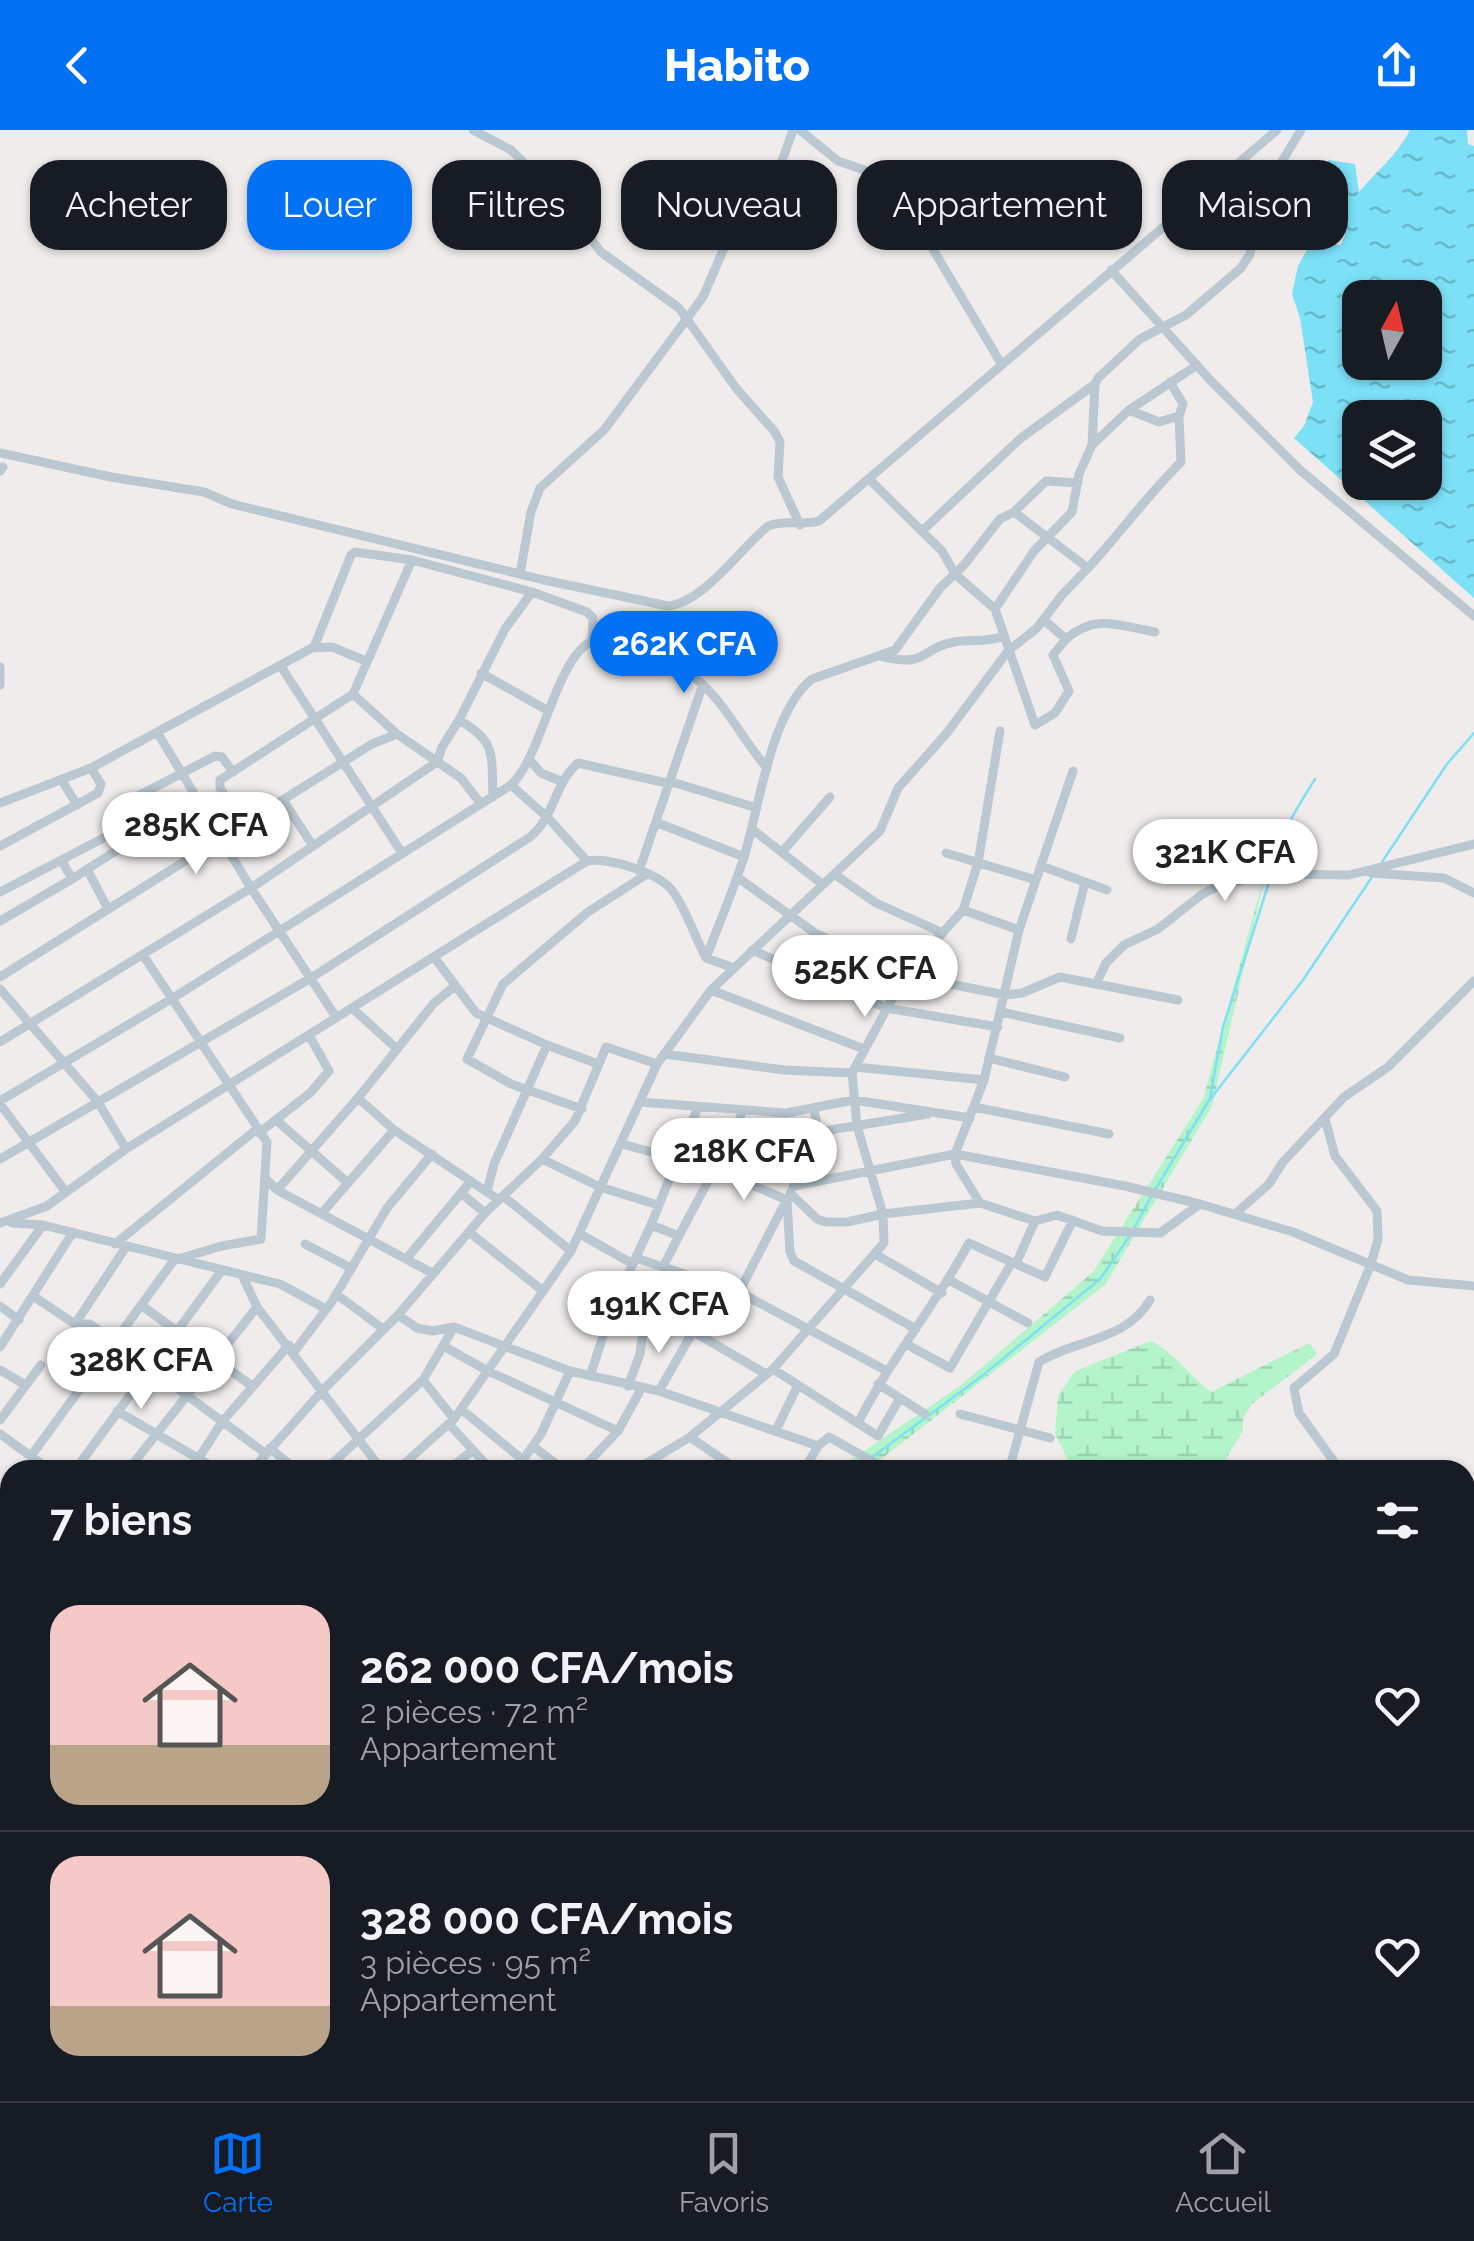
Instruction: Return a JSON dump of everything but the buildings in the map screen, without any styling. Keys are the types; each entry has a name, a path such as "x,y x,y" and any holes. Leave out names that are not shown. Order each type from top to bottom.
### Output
{"street":[{"path":"472,130 510,150 528,165 601,252 688,318 736,388 774,430 780,442 778,478 800,525"},
{"path":"520,574 531,512 542,485 604,430 640,376 688,318 703,297 733,227 777,176 797,130 838,161 894,184 1002,365"},
{"path":"0,452 111,477 204,492 232,504 520,574 674,606 695,595 768,526 819,521 1277,130"},
{"path":"922,532 1021,438 1095,384 1140,340 1186,314 1241,268 1250,254 1258,201 1301,130"},
{"path":"1110,270 1196,365 1300,470 1474,616"},
{"path":"1092,444 1129,410 1196,365"},
{"path":"408,1460 452,1422 571,1251 657,1064 711,990 883,827 898,788 953,725 1008,651 1044,620 1149,494 1181,462 1182,400 1170,382"},
{"path":"995,608 1034,551 1072,512 1092,444 1095,384"},
{"path":"1129,410 1152,422 1179,416"},
{"path":"870,479 942,551 955,574 995,608 1034,725 1055,713 1069,691 1053,655 1076,630 1104,621 1155,632"},
{"path":"706,958 744,857 777,736 804,686 812,679 896,650 935,595 1000,520 1046,481 1078,484"},
{"path":"1014,512 1088,568"},
{"path":"64,1191 0,1102 173,998 511,784 529,759 548,710 580,648 592,641 595,625 589,613 532,592 412,560 355,552 314,648"},
{"path":"243,824 220,788 220,780 354,694 412,560"},
{"path":"0,1042 251,888 439,760 442,747 505,629 532,592"},
{"path":"1044,620 1066,639"},
{"path":"880,657 914,661 958,641 988,642 1004,636"},
{"path":"592,641 620,654 680,668 721,706 767,768"},
{"path":"0,803 91,768 314,648 332,647 366,661"},
{"path":"280,665 402,854"},
{"path":"0,667 0,685"},
{"path":"481,673 548,710"},
{"path":"582,1108 527,1090 468,1061 501,988 520,967 643,873 702,687"},
{"path":"354,694 397,734 466,782 482,804"},
{"path":"458,720 486,740 492,797"},
{"path":"656,1460 769,1372 885,1240 883,1214 857,1126 854,1070 905,975 962,910 978,863 1000,731"},
{"path":"157,732 220,839 336,1018"},
{"path":"0,976 341,763 397,734"},
{"path":"0,921 154,826 138,796 219,756 234,772"},
{"path":"529,759 541,774 563,782"},
{"path":"0,1159 311,978 530,837 548,818 573,767 583,762 757,808"},
{"path":"0,846 100,789 91,768"},
{"path":"980,1203 959,1170 955,1154 984,1080 1019,930 1073,772"},
{"path":"61,779 77,805"},
{"path":"511,784 587,860"},
{"path":"783,851 830,797"},
{"path":"283,800 313,846"},
{"path":"123,844 109,818 141,802"},
{"path":"658,822 744,857"},
{"path":"752,829 822,884"},
{"path":"0,892 115,832"},
{"path":"1365,872 1474,844"},
{"path":"946,853 1036,880"},
{"path":"1246,877 1263,854"},
{"path":"0,1223 38,1211 126,1149 587,860 602,858 643,873 673,890 706,958 734,968"},
{"path":"62,861 72,878"},
{"path":"1041,866 1106,890"},
{"path":"87,869 108,909"},
{"path":"1096,984 1106,963 1133,938 1158,930 1212,888 1246,877 1365,872 1444,878 1474,893"},
{"path":"834,874 887,909 943,932"},
{"path":"737,877 815,933 905,975 1005,995 1022,993 1060,977 1178,1000"},
{"path":"1071,939 1085,882"},
{"path":"962,910 1019,930"},
{"path":"752,950 886,1008 998,1027"},
{"path":"31,1456 174,1260 261,1239 267,1142 143,954"},
{"path":"434,956 476,1013 547,1046 598,1064"},
{"path":"1235,1214 1264,1190 1292,1152 1344,1097 1388,1067 1474,981"},
{"path":"276,1190 358,1098 434,1003 455,986"},
{"path":"0,989 98,1102 126,1149"},
{"path":"711,990 864,1050"},
{"path":"352,1008 396,1048"},
{"path":"1001,1012 1120,1038"},
{"path":"75,1324 121,1246 258,1131 310,1093 330,1072 308,1035"},
{"path":"487,1191 494,1164 547,1046"},
{"path":"260,1460 398,1315 485,1213 542,1159 582,1108 607,1047 657,1064"},
{"path":"664,1054 784,1070 854,1070 984,1080"},
{"path":"990,1058 1065,1077"},
{"path":"358,1098 394,1130 500,1198 571,1251"},
{"path":"640,1102 786,1114 854,1100 970,1118"},
{"path":"590,1376 612,1306 651,1225 698,1107"},
{"path":"974,1107 1109,1134"},
{"path":"739,1292 818,1132 814,1108"},
{"path":"664,1267 717,1170 743,1111"},
{"path":"818,1132 938,1112"},
{"path":"276,1120 348,1182"},
{"path":"1325,1120 1335,1156 1377,1211 1378,1239 1372,1264 1331,1358 1294,1388 1299,1413 1333,1460"},
{"path":"322,1213 394,1130"},
{"path":"622,1144 790,1193 817,1219 826,1222 852,1222 883,1214 980,1203 1035,1220 1057,1215 1102,1231 1160,1233 1200,1204"},
{"path":"197,1458 252,1386 326,1309 391,1203 432,1154"},
{"path":"790,1193 870,1171 955,1154 1108,1182 1200,1204 1294,1232 1414,1281 1472,1285"},
{"path":"542,1159 600,1187 658,1205"},
{"path":"264,1178 276,1190 432,1273"},
{"path":"406,1258 471,1181"},
{"path":"461,1193 485,1213"},
{"path":"790,1193 791,1256 798,1264 916,1329"},
{"path":"906,1344 950,1368 1014,1263 1035,1220"},
{"path":"858,1424 878,1384 942,1293 969,1243 1046,1277 1073,1220"},
{"path":"0,1223 43,1225 280,1284 326,1309"},
{"path":"0,1284 43,1225"},
{"path":"651,1225 678,1236"},
{"path":"0,1347 72,1232"},
{"path":"469,1232 542,1292"},
{"path":"580,1234 634,1261 739,1292 886,1371"},
{"path":"305,1244 351,1268"},
{"path":"875,1254 942,1293"},
{"path":"86,1460 117,1411 222,1270"},
{"path":"242,1275 257,1307 374,1460"},
{"path":"949,1280 1028,1323"},
{"path":"660,1391 719,1286"},
{"path":"336,1294 382,1328"},
{"path":"32,1296 75,1324 90,1324 222,1422 281,1460"},
{"path":"1011,1460 1039,1362 1128,1324 1150,1300"},
{"path":"141,1304 252,1386"},
{"path":"0,1306 19,1320"},
{"path":"612,1306 694,1332 798,1385 878,1436 900,1398"},
{"path":"135,1460 257,1307"},
{"path":"628,1386 640,1354 646,1314"},
{"path":"398,1315 424,1330 454,1327 570,1371 660,1391 818,1446"},
{"path":"336,1460 423,1380 454,1327"},
{"path":"445,1347 488,1371 618,1430"},
{"path":"0,1420 41,1364"},
{"path":"0,1370 24,1384"},
{"path":"525,1460 570,1371"},
{"path":"423,1380 482,1460"},
{"path":"878,1384 925,1414"},
{"path":"776,1430 798,1385"},
{"path":"590,1460 618,1430 641,1389"},
{"path":"462,1409 523,1460"},
{"path":"117,1411 200,1460"},
{"path":"960,1414 1050,1438"},
{"path":"0,1434 36,1460"},
{"path":"690,1436 724,1460"},
{"path":"810,1460 829,1437 874,1460"},
{"path":"534,1447 551,1460"},
{"path":"460,1460 473,1450"}],"green space":[{"path":"1269,858 1212,1106 1105,1285 880,1460 851,1460 960,1386 1093,1272 1203,1099"},
{"path":"1151,1341 1211,1392 1309,1343 1317,1354 1252,1404 1243,1419 1243,1431 1225,1460 1068,1460 1055,1434 1058,1396 1075,1371"}],"water":[{"path":"1410,130 1467,130 1468,144 1474,146 1474,598 1364,500 1442,500 1442,400 1342,400 1342,481 1294,438 1304,426 1313,402 1300,318 1292,294 1298,266 1307,250 1348,250 1348,163 1355,164 1359,192"}],"waterway":[{"path":"1382,862 1447,764 1474,733"},
{"path":"1272,872 1283,835 1315,779"},
{"path":"1155,1190 1208,1102 1303,980 1372,877"},
{"path":"1210,1098 1223,1027 1270,879"},
{"path":"1133,1230 1151,1197"},
{"path":"871,1458 982,1376 1100,1279 1129,1237"}]}
